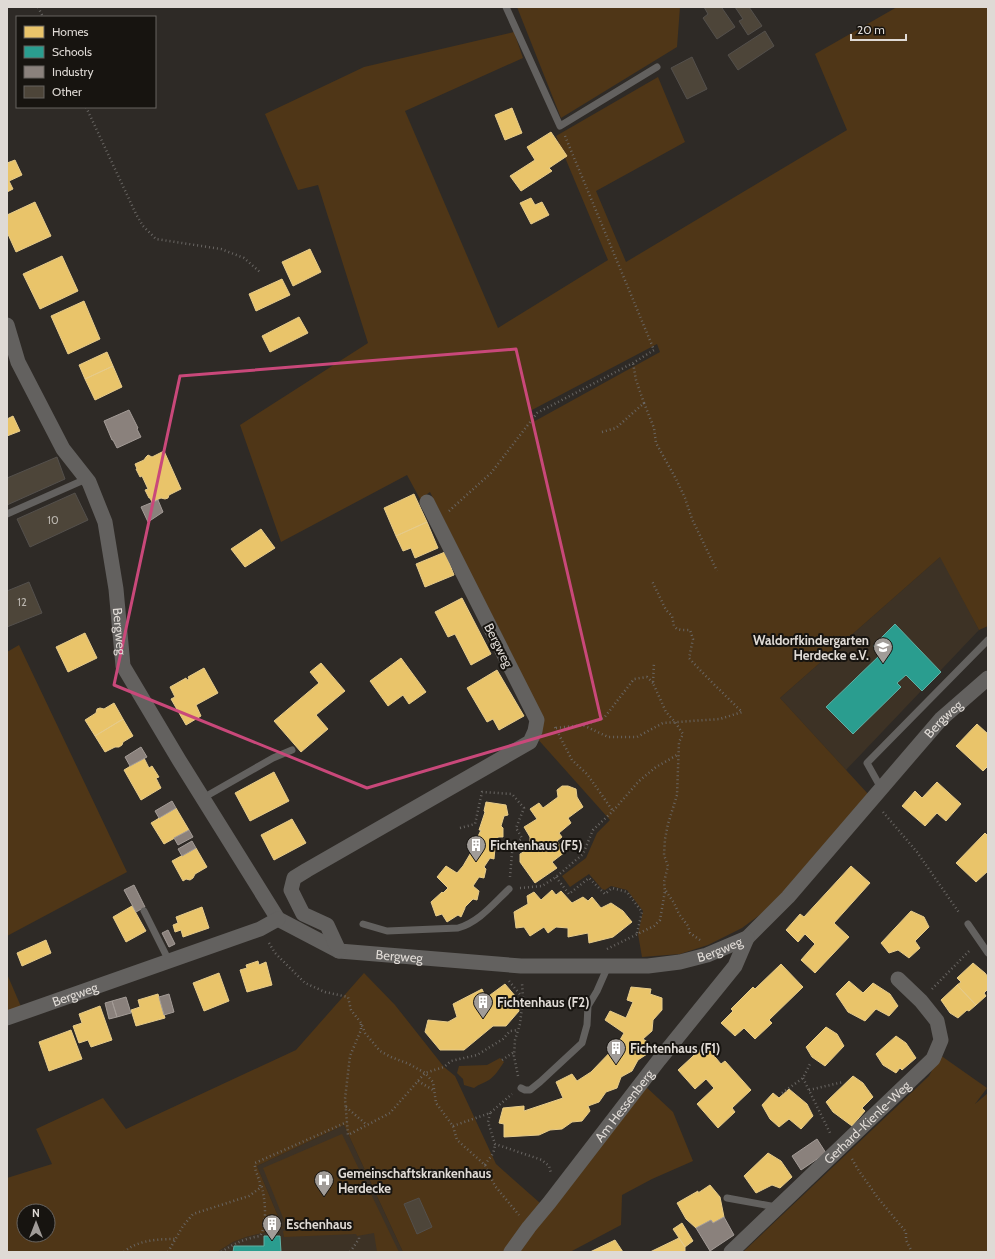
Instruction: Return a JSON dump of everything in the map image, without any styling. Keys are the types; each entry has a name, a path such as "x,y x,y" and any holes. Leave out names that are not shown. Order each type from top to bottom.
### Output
{"street":[{"name":"Bergweg","path":"7,325 18,362 63,449 89,482 105,522 116,589 123,666 278,919 339,951 521,966 648,966 680,962 706,955 747,938 788,897 941,719 988,678"},
{"name":"Bergweg","path":"427,502 537,720"},
{"path":"339,951 327,925 303,914 291,890 294,878 530,742 535,731 537,720"},
{"name":"Bergweg","path":"7,1018 260,929 278,919"},
{"name":"Am Hessenberg","path":"511,1252 659,1060 735,966 747,938"},
{"name":"Gerhard-Kienle-Weg","path":"731,1252 933,1059 941,1040 937,1021 921,1001 898,979"}],"lane":[{"path":"506,7 560,126 657,67"},
{"path":"7,514 86,479"},
{"path":"881,788 867,763 988,640"},
{"path":"203,798 273,758 292,750"},
{"path":"363,924 387,930 458,928 466,926 476,920 509,889"},
{"path":"144,911 169,961"},
{"path":"968,924 988,953"},
{"path":"521,1088 530,1090 582,1044 588,1006 597,991 608,966"},
{"path":"727,1198 778,1208"}],"path":[{"path":"38,7 42,16"},
{"path":"86,108 136,214 143,226 156,240 221,250 244,258 261,273"},
{"path":"436,522 491,473 537,412 633,363 654,350 560,126"},
{"path":"633,363 636,380 654,428 656,443 676,479 685,498 692,519 717,571"},
{"path":"602,432 616,428 644,403"},
{"path":"584,725 608,737 637,737 663,724 720,719 742,712 724,693 707,679 689,658 693,639 690,630 677,629 674,626 672,616 666,610 652,581"},
{"path":"653,683 654,662"},
{"path":"537,720 556,728 584,725 604,718 634,679 647,677 653,683 666,712 683,734 679,742 677,794 664,839 664,855 668,866 664,882 665,891 660,920 654,926 603,951"},
{"path":"556,728 572,760 587,774 612,811"},
{"path":"460,828 475,824 482,792 512,794 524,808 516,828 522,838 514,845 509,889 542,886 556,877 583,854 593,830 612,811 638,780 656,767 679,754"},
{"path":"871,799 897,827 917,852 968,924"},
{"path":"556,877 569,894 589,878 605,894 612,888 627,892 642,912 636,934"},
{"path":"665,891 688,926 690,933 699,939 706,955"},
{"path":"260,929 275,953 305,983 325,992 348,997 351,1010 361,1023 365,1033 380,1051 425,1073 432,1082 436,1103 453,1126 457,1140 485,1165 495,1186 529,1227"},
{"path":"921,1001 979,940"},
{"path":"518,1076 514,1052 515,1040 520,1024 523,998"},
{"path":"361,1023 361,1030 350,1056 345,1099 348,1135 390,1113 425,1073 444,1067 451,1061 477,1055 503,1039 510,1031 518,1030"},
{"path":"502,1060 514,1052"},
{"path":"782,1093 803,1078 811,1062"},
{"path":"803,1078 830,1132"},
{"path":"418,1080 434,1090"},
{"path":"809,1090 843,1082"},
{"path":"453,1126 490,1113 521,1088"},
{"path":"346,1106 367,1126"},
{"path":"485,1165 488,1159 494,1154 495,1144 488,1122 490,1113"},
{"path":"221,1252 239,1241 250,1237 260,1236 262,1234 265,1223 265,1212 255,1163 348,1122"},
{"path":"495,1144 544,1161 550,1168 551,1176"},
{"path":"843,1145 878,1198 906,1232 906,1240 912,1252"},
{"path":"168,1252 183,1226 193,1214 249,1196 260,1188 260,1184"},
{"path":"350,1252 359,1239 359,1236"},
{"path":"124,1252 152,1240 175,1239"}],"highlighted area":[{"path":"516,349 601,719 367,788 114,685 180,376"}],"shaded area":[{"path":"517,7 680,7 677,47 561,118"},
{"path":"897,7 988,7 988,626 979,630 940,557 780,698 869,795 786,890 765,911 742,928 708,945 680,954 642,957 638,934 643,911 627,890 611,886 605,890 602,889 589,874 570,887 562,876 586,858 597,833 610,820 535,736 544,719 430,492 420,499 407,475 281,542 240,425 368,343 318,185 298,190 265,114 364,67 514,32 523,58 405,111 498,328 608,260 556,136 658,77 685,142 596,191 626,262 847,130 815,54","holes":["657,344 660,352 535,421 530,411"]},
{"name":"Waldorfkindergarten Herdecke e.V.","path":"941,556 979,630 846,770 780,698"},
{"path":"19,645 127,872 7,936 7,652"},
{"path":"364,973 395,1005 444,1067 455,1076 496,1164 540,1203 503,1252 403,1252 344,1125 257,1166 283,1228 246,1237 233,1242 217,1252 7,1252 7,1178 52,1164 36,1129 103,1098 126,1129 296,1050"},
{"path":"7,974 22,1009 7,1014"},
{"path":"940,1055 987,1088 975,1104 988,1093 988,1252 743,1252 929,1076"},
{"path":"500,1058 504,1062 495,1074 489,1080 474,1088 464,1085 463,1079 457,1073 459,1066 487,1065"},
{"path":"644,1085 673,1112 693,1161 652,1179 622,1195 621,1225 570,1252 514,1252"},
{"name":"Gemeinschaftskrankenhaus Herdecke","path":"344,1125 403,1252 217,1252 233,1242 246,1237 283,1228 257,1166"},
{"name":"Gemeinschaftskrankenhaus Herdecke","path":"342,1134 399,1252 377,1252 374,1233 357,1236 356,1234 284,1237 283,1231 288,1230 263,1168"}],"building: Homes":[{"path":"512,108 522,133 505,140 495,115"},
{"path":"551,132 567,156 549,168 552,171 521,191 510,176 535,160 527,147"},
{"path":"15,160 22,175 9,181 13,189 7,192 7,163"},
{"path":"531,198 535,205 542,202 549,215 531,224 520,203"},
{"path":"35,202 51,236 16,252 7,232 7,215"},
{"path":"310,249 321,272 293,286 282,262"},
{"path":"62,256 78,291 40,309 23,274"},
{"path":"282,279 290,295 256,311 249,294"},
{"path":"84,301 100,339 68,354 51,316"},
{"path":"299,317 308,333 270,352 262,336"},
{"path":"107,352 113,366 85,379 79,365"},
{"path":"113,366 122,387 95,400 85,379"},
{"path":"13,416 20,431 7,436 7,419"},
{"path":"164,451 181,489 169,495 168,498 161,498 152,502 145,490 148,489 142,476 140,477 135,464 144,460 148,455 152,457"},
{"path":"414,494 427,522 396,536 384,508"},
{"path":"427,522 438,548 415,558 411,548 403,551 396,536"},
{"path":"261,529 275,548 245,567 231,549"},
{"path":"445,552 454,575 425,587 416,564"},
{"path":"462,598 491,654 471,665 455,634 448,637 435,612"},
{"path":"85,633 97,658 68,672 56,647"},
{"path":"401,658 426,692 409,704 403,695 388,706 370,681"},
{"path":"321,663 345,691 316,715 328,729 301,752 274,721 319,683 310,672"},
{"path":"204,668 218,693 196,705 201,716 186,725 171,699 175,697 170,687 186,678 187,680 189,679 188,677"},
{"path":"497,670 524,716 499,730 493,719 487,722 467,688"},
{"path":"114,703 123,719 95,736 85,720 96,713 97,709 104,709"},
{"path":"123,719 133,736 123,742 119,747 115,747 105,752 95,736"},
{"path":"977,724 988,734 988,766 983,771 956,746"},
{"path":"144,758 149,768 152,766 159,777 156,778 161,788 141,800 124,770"},
{"path":"274,772 289,801 250,821 235,793"},
{"path":"937,782 961,804 946,821 937,813 925,826 902,806 915,791 922,798"},
{"path":"562,786 568,786 576,789 577,797 583,807 568,818 571,823 559,833 562,837 557,841 565,852 552,862 557,868 535,883 520,862 520,854 530,848 530,837 524,827 537,819 530,809 539,803 543,808 558,797 557,790"},
{"name":"Fichtenhaus (F5)","path":"486,802 506,805 508,815 504,816 501,826 503,828 503,837 498,837 494,848 494,859 490,858 484,867 486,869 484,878 479,877 473,886 479,891 477,900 473,899 465,907 461,917 458,915 447,922 442,914 436,916 431,902 448,888 437,877 446,866 457,873 463,866 473,849 481,830 479,830 485,812"},
{"path":"176,808 189,830 164,844 151,823"},
{"path":"292,819 306,843 274,860 261,835"},
{"path":"985,833 988,836 988,871 976,882 956,863"},
{"path":"196,848 207,867 195,874 190,880 186,879 183,881 172,861"},
{"path":"851,866 870,883 834,923 849,937 815,973 801,960 815,944 805,934 798,942 786,930 800,914 804,917"},
{"path":"552,890 556,895 561,891 572,903 583,897 588,901 592,897 601,908 611,903 623,911 632,922 613,937 589,943 588,933 568,937 568,928 556,927 548,933 544,927 530,936 524,927 516,928 514,912 528,904 527,896 534,892 541,900"},
{"path":"132,906 146,931 126,942 113,917"},
{"path":"202,907 209,928 183,937 181,930 175,932 173,925 178,923 176,917"},
{"path":"911,911 924,917 929,927 915,941 920,948 909,958 898,950 889,953 881,943"},
{"path":"46,940 51,953 22,966 17,953"},
{"path":"258,961 259,965 266,962 272,985 247,992 240,970 247,968 246,965"},
{"path":"973,963 988,977 988,989 984,993 986,996 976,1005 957,985 961,982 957,978"},
{"path":"781,964 803,987 769,1020 772,1023 755,1039 744,1028 735,1036 721,1023 733,1011 731,1009 753,987 755,989"},
{"path":"219,973 229,1001 204,1011 193,983"},
{"path":"849,981 863,993 873,983 890,994 898,1006 889,1016 876,1009 865,1021 848,1012 836,994"},
{"name":"Fichtenhaus (F2)","path":"505,984 516,997 519,1011 506,1026 493,1026 464,1050 440,1050 425,1032 428,1020 448,1022 457,1017 453,1004 482,989 486,998"},
{"path":"957,985 976,1005 969,1011 967,1010 958,1018 950,1013 941,1000"},
{"name":"Fichtenhaus (F1)","path":"631,987 651,989 650,994 662,998 662,1010 653,1020 652,1031 643,1039 649,1043 647,1054 638,1060 632,1071 621,1077 617,1088 606,1092 599,1102 588,1106 590,1111 582,1121 572,1122 562,1129 550,1130 539,1135 504,1137 504,1124 499,1123 503,1108 524,1106 524,1111 563,1098 556,1082 572,1074 577,1081 591,1072 617,1045 624,1033 605,1020 610,1011 626,1018 633,1002 627,1000"},
{"path":"158,994 165,1018 136,1026 131,1010 140,1007 138,1000"},
{"path":"100,1006 112,1040 91,1047 88,1040 79,1043 73,1026 82,1023 79,1014"},
{"path":"826,1027 837,1034 844,1046 825,1066 812,1057 806,1047"},
{"path":"71,1030 82,1059 49,1071 39,1042"},
{"path":"896,1036 906,1043 916,1058 902,1070 900,1068 896,1073 883,1065 876,1054"},
{"path":"705,1045 721,1064 725,1061 751,1090 732,1108 735,1112 718,1128 697,1104 714,1088 706,1079 695,1089 678,1070"},
{"path":"853,1076 863,1083 873,1097 862,1108 865,1111 852,1126 833,1112 826,1102"},
{"path":"789,1089 807,1104 813,1116 801,1129 789,1119 779,1127 770,1119 762,1105 773,1093 779,1098"},
{"path":"768,1153 781,1161 792,1177 780,1188 772,1185 756,1193 744,1176"},
{"path":"710,1185 720,1197 724,1217 713,1223 711,1220 696,1228 686,1219 677,1203 698,1191 698,1193"},
{"path":"682,1223 693,1241 685,1247 673,1229"},
{"path":"679,1238 685,1247 685,1252 650,1252"},
{"path":"615,1240 623,1252 590,1252"}],"building: Schools":[{"path":"895,624 941,672 922,691 906,675 897,683 901,687 853,734 826,707 881,654 873,646"},
{"name":"Eschenhaus","path":"264,1236 280,1236 281,1252 233,1252 234,1246 264,1246"}],"building: Industry":[{"path":"129,410 141,437 117,448 104,421"},
{"path":"158,500 163,512 148,522 141,507"},
{"path":"141,747 147,757 130,766 125,757"},
{"path":"172,801 176,808 159,818 155,811"},
{"path":"189,830 193,837 178,845 174,838"},
{"path":"192,841 196,848 182,856 178,849"},
{"path":"134,885 145,907 136,912 124,890"},
{"path":"168,930 175,944 169,947 162,933"},
{"path":"169,994 174,1012 164,1015 159,997"},
{"path":"126,997 131,1013 117,1017 112,1001"},
{"path":"112,1001 117,1017 109,1019 105,1003"},
{"path":"817,1139 826,1153 801,1170 792,1156"},
{"path":"724,1217 734,1235 710,1251 696,1228 711,1220 713,1223"}],"building: Other":[{"path":"704,7 724,7 722,8 735,27 717,39 703,18 708,14"},
{"path":"735,7 749,7 762,26 748,35 739,21 743,19"},
{"path":"765,31 774,46 738,70 728,55"},
{"path":"692,57 707,89 687,99 671,68"},
{"path":"57,457 65,479 7,505 7,478"},
{"path":"75,493 88,520 30,547 17,519"},
{"path":"29,582 42,613 7,627 7,591"},
{"path":"419,1198 432,1227 417,1234 404,1204"}],"place":[{"name":"Waldorfkindergarten Herdecke e.V.","path":"883,664"},
{"name":"Fichtenhaus (F5)","path":"476,862"},
{"name":"Fichtenhaus (F2)","path":"483,1019"},
{"name":"Fichtenhaus (F1)","path":"616,1065"},
{"name":"Gemeinschaftskrankenhaus Herdecke","path":"324,1197"},
{"name":"Eschenhaus","path":"272,1241"}]}
